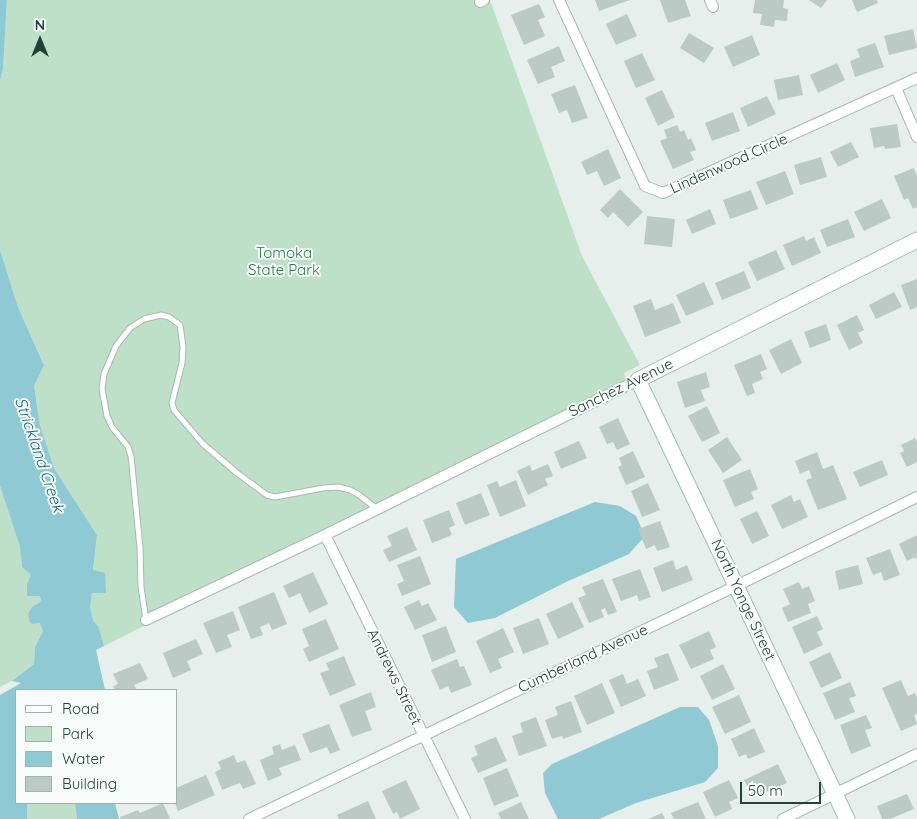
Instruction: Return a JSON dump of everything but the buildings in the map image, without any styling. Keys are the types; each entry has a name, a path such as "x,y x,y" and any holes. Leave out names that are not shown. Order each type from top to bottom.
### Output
{"street":[{"name":"Lindenwood Circle","path":"559,0 645,186 663,193 917,78"},
{"path":"896,88 917,137"},
{"name":"Sanchez Avenue","path":"146,620 326,535 917,240"},
{"name":"North Yonge Street","path":"638,380 847,819"},
{"name":"Cumberland Avenue","path":"249,819 736,586 917,496"},
{"name":"Andrews Street","path":"326,535 422,735 465,819"},
{"path":"783,819 917,754"}],"lane":[{"path":"146,620 131,456 128,447 106,416 102,389 104,374 116,346 130,328 144,319 161,314 180,324 183,347 182,363 172,402 174,410 203,444 237,473 267,495 275,497 338,487 359,494 377,509"}],"green space":[{"name":"Tomoka State Park","path":"7,0 490,0 582,256 640,365 624,373 628,385 104,646 99,628 93,620 90,607 92,593 105,593 93,571 97,535 54,468 40,425 34,386 44,364 18,307 0,250 0,81 3,69"},
{"path":"0,486 20,547 22,567 31,575 27,596 39,596 41,599 36,604 43,631 35,647 34,664 12,681 0,687"},
{"path":"27,804 75,804 77,819 27,819"}],"water":[{"path":"0,0 7,0 3,69 0,81"},
{"name":"Strickland Creek","path":"0,250 18,307 44,365 34,386 40,425 54,468 97,535 93,570 105,573 106,593 92,593 90,607 93,620 99,628 104,646 96,650 105,689 15,689 15,804 27,804 27,819 0,819 0,695 21,683 12,681 34,664 35,647 43,631 40,623 32,624 28,614 32,607 40,602 41,599 39,596 27,596 27,584 31,575 22,567 20,547 0,486"},
{"path":"595,502 620,506 636,516 645,536 629,554 566,582 495,618 468,623 454,607 456,559"},
{"path":"680,707 698,707 709,720 718,746 718,768 705,782 636,803 599,819 558,819 545,793 543,773 552,764"},
{"path":"75,804 115,804 119,819 77,819"}]}
